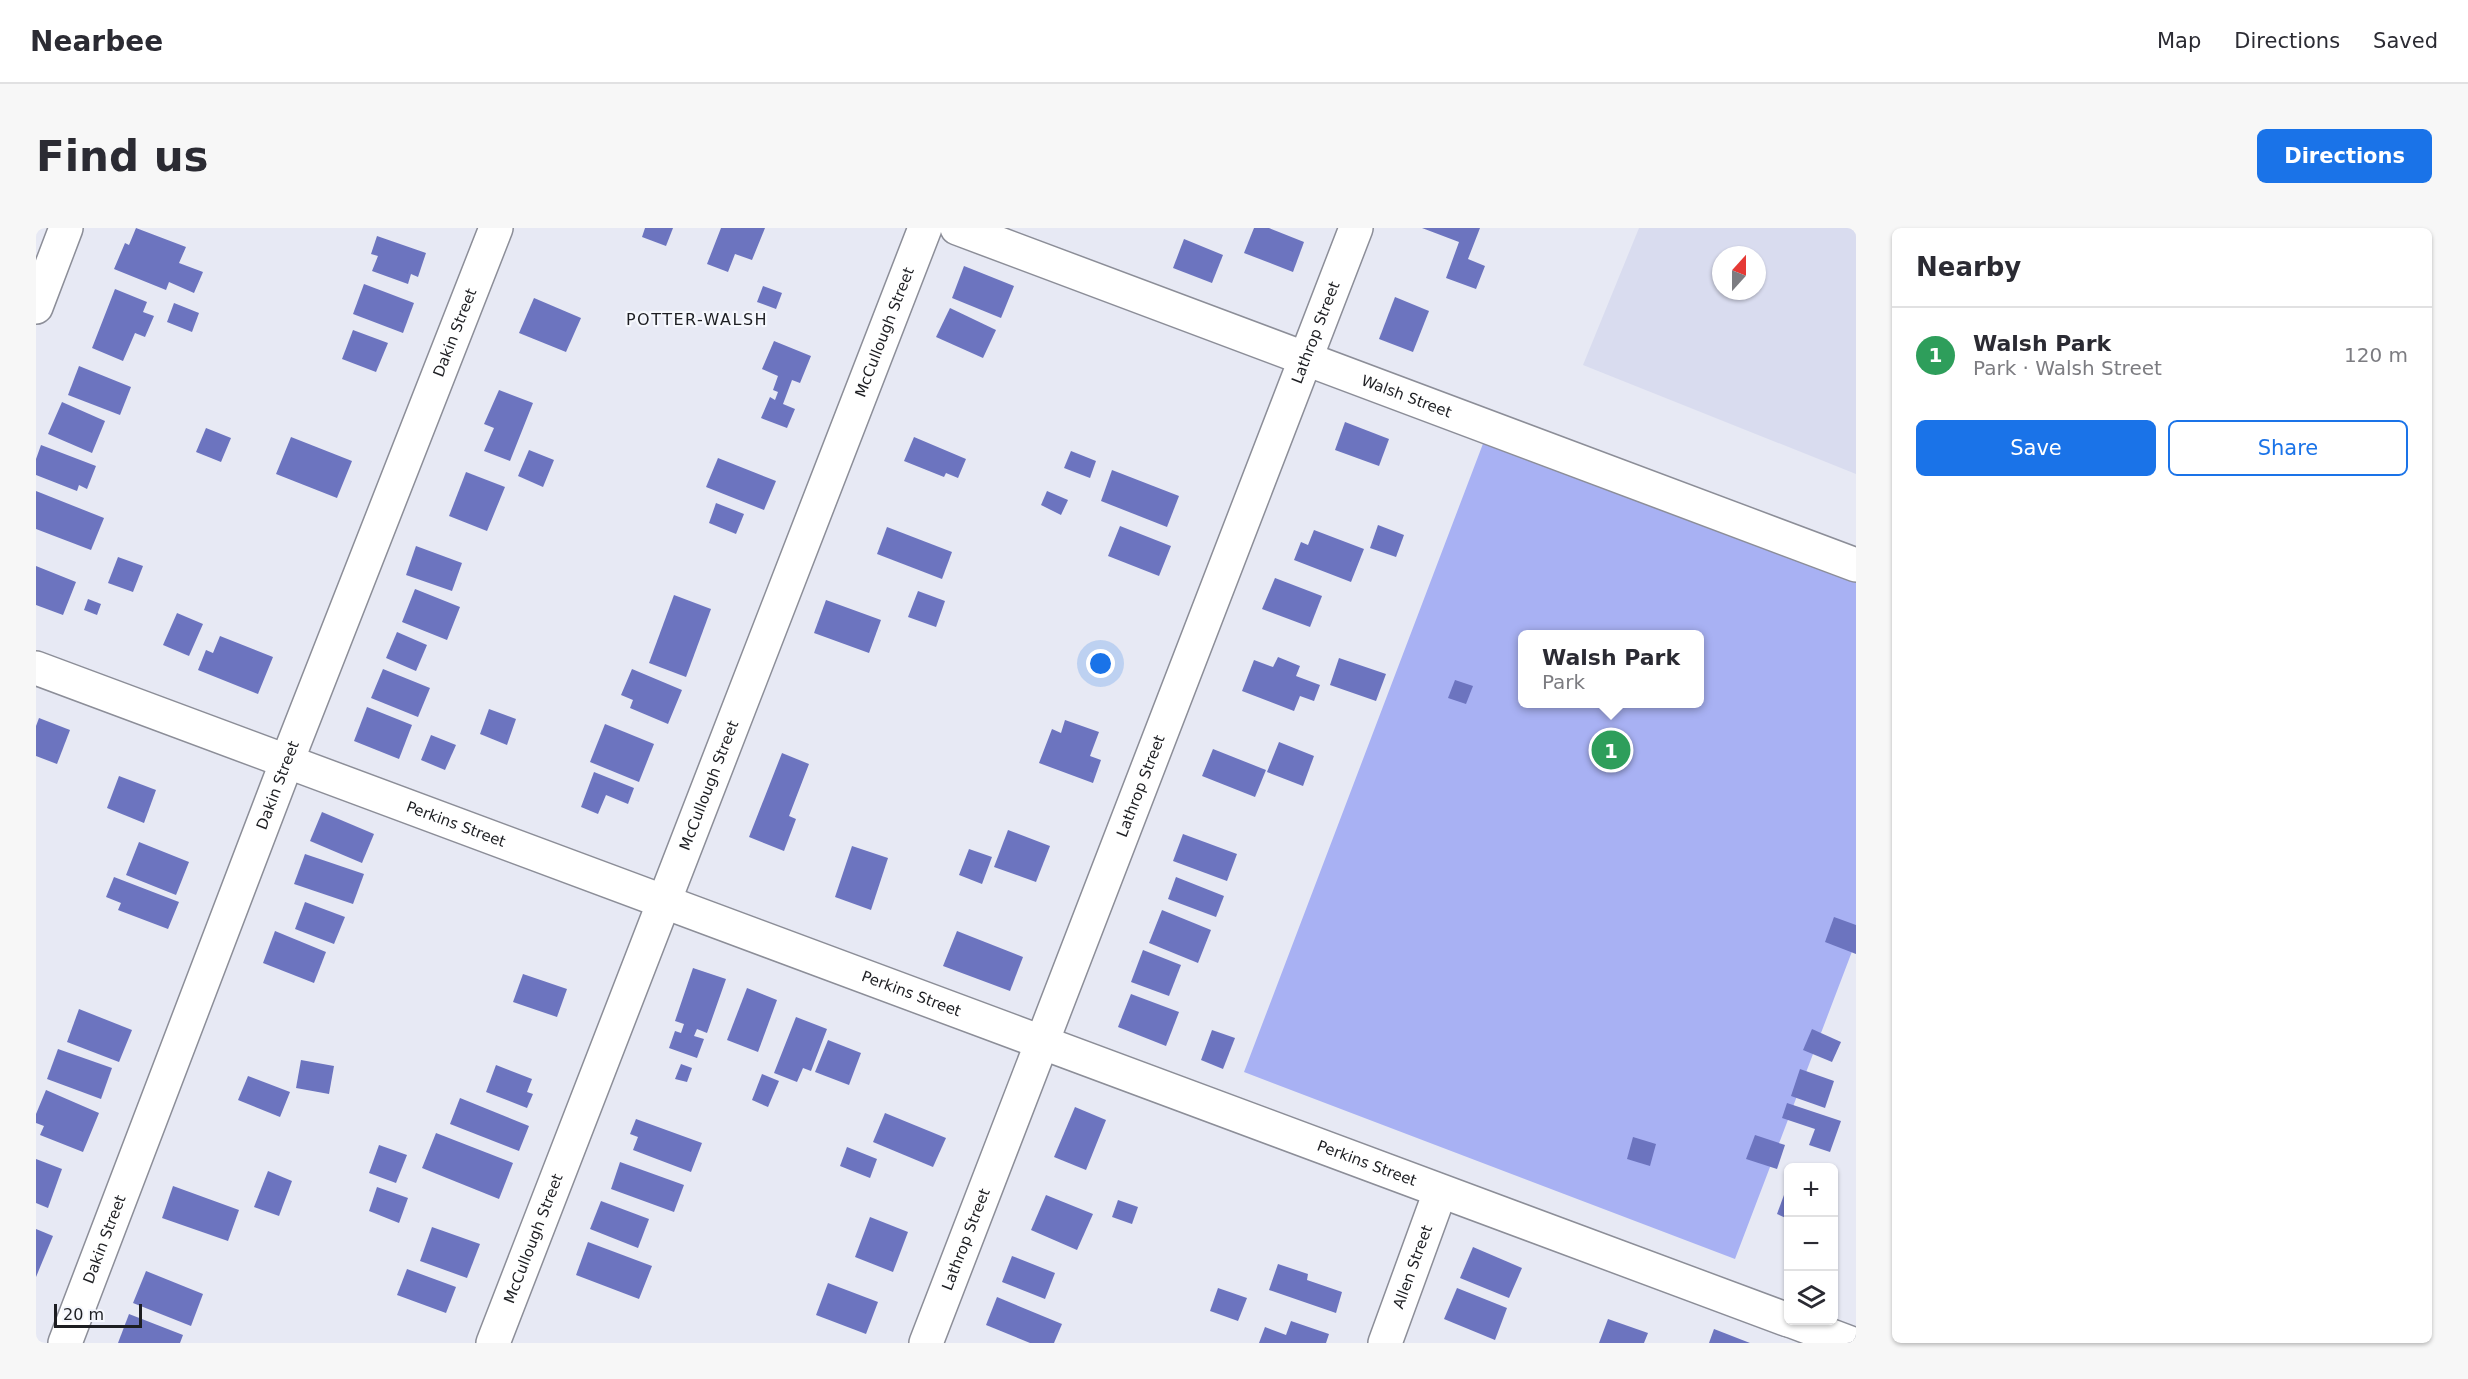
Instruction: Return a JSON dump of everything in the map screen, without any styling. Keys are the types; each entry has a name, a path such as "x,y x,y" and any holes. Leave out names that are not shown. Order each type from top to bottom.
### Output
{"street":[{"path":"36,307 66,228"},
{"name":"Dakin Street","path":"65,1343 287,761 496,228"},
{"name":"McCullough Street","path":"494,1343 925,228"},
{"name":"Walsh Street","path":"957,228 1856,565"},
{"name":"Lathrop Street","path":"926,1343 1356,228"},
{"name":"Perkins Street","path":"36,668 1784,1318"},
{"name":"Allen Street","path":"1385,1343 1440,1192"},
{"name":"Perkins Street","path":"1802,1325 1850,1343"}],"shaded area":[{"path":"1639,228 1856,228 1856,474 1583,365"},
{"path":"1492,420 1856,559 1856,941 1735,1259 1244,1072"}],"building":[{"path":"136,228 186,247 179,263 203,272 194,293 169,282 166,290 114,269 125,243 129,245"},
{"path":"645,228 673,228 666,246 642,237"},
{"path":"721,228 765,228 752,260 735,254 728,272 707,264"},
{"path":"1254,228 1269,228 1304,242 1293,272 1244,253"},
{"path":"1422,228 1480,228 1468,259 1485,266 1476,289 1446,278 1459,242"},
{"path":"377,236 426,253 418,277 411,274 408,284 372,271 378,256 371,254"},
{"path":"1184,239 1223,255 1212,283 1173,268"},
{"path":"964,266 1014,286 1001,318 952,298"},
{"path":"364,284 414,303 403,333 353,314"},
{"path":"763,286 782,293 776,309 757,302"},
{"path":"115,289 147,302 143,312 154,316 145,337 135,333 123,361 92,348"},
{"path":"1395,297 1429,311 1413,352 1379,339"},
{"path":"534,298 581,318 566,352 519,333"},
{"path":"174,303 199,313 192,332 167,322"},
{"path":"950,308 996,330 983,358 936,337"},
{"path":"353,330 388,343 376,372 342,359"},
{"path":"774,341 811,356 800,383 792,380 783,404 795,409 787,428 761,418 770,397 775,400 778,392 773,390 778,376 762,369"},
{"path":"79,366 131,387 120,415 68,395"},
{"path":"499,390 533,403 510,461 484,451 494,428 484,424"},
{"path":"62,402 105,421 92,453 48,434"},
{"path":"1345,422 1389,439 1379,466 1335,450"},
{"path":"206,428 231,438 221,462 196,452"},
{"path":"291,437 352,461 337,498 276,474"},
{"path":"914,437 966,459 958,478 946,473 944,477 904,461"},
{"path":"41,445 96,466 87,489 79,485 77,491 36,475 36,459"},
{"path":"529,450 554,460 543,487 518,476"},
{"path":"1071,451 1096,461 1090,478 1064,468"},
{"path":"718,458 776,481 764,510 706,487"},
{"path":"1112,470 1179,496 1167,527 1101,501"},
{"path":"466,472 505,487 487,531 449,516"},
{"path":"36,491 104,518 91,550 36,529"},
{"path":"1047,491 1068,500 1061,515 1041,505"},
{"path":"716,503 744,514 736,534 709,523"},
{"path":"1378,525 1404,535 1396,557 1370,548"},
{"path":"1120,526 1171,546 1159,576 1108,556"},
{"path":"887,527 952,552 942,579 877,554"},
{"path":"1314,530 1364,549 1351,582 1294,560 1301,542 1308,545"},
{"path":"416,546 462,563 452,591 406,575"},
{"path":"118,557 143,566 133,592 108,583"},
{"path":"36,566 76,582 63,615 36,605"},
{"path":"1275,578 1322,596 1310,627 1262,609"},
{"path":"415,589 460,607 447,640 402,622"},
{"path":"918,591 945,601 936,627 908,617"},
{"path":"674,595 711,609 686,677 649,663"},
{"path":"88,599 101,604 97,615 84,610"},
{"path":"826,600 881,620 869,653 814,633"},
{"path":"177,613 203,624 189,656 163,645"},
{"path":"397,632 427,645 416,671 386,658"},
{"path":"220,636 273,657 258,694 198,670 206,650 213,653"},
{"path":"1278,657 1300,666 1296,676 1320,685 1314,701 1300,696 1294,711 1242,691 1254,660 1273,667"},
{"path":"1339,658 1386,674 1376,701 1330,685"},
{"path":"383,669 430,688 418,717 371,698"},
{"path":"632,669 682,690 668,724 630,708 633,700 621,695"},
{"path":"1455,680 1473,686 1466,704 1448,698"},
{"path":"367,707 412,725 399,759 354,741"},
{"path":"489,709 516,719 507,745 480,734"},
{"path":"39,718 70,730 57,764 36,756 36,726"},
{"path":"1065,720 1099,732 1090,756 1101,760 1093,783 1039,763 1052,729 1061,733"},
{"path":"605,724 654,744 639,782 590,762"},
{"path":"431,735 456,745 445,770 421,760"},
{"path":"1279,742 1314,756 1303,786 1267,772"},
{"path":"1213,749 1266,770 1255,797 1202,776"},
{"path":"782,753 809,764 789,816 796,819 784,851 749,837"},
{"path":"594,772 634,788 628,804 606,795 598,814 581,807"},
{"path":"119,776 156,790 144,823 107,808"},
{"path":"322,812 374,834 362,863 310,841"},
{"path":"1008,830 1050,846 1036,882 994,867"},
{"path":"1183,834 1237,854 1227,881 1173,861"},
{"path":"139,842 189,862 176,895 126,875"},
{"path":"852,846 888,858 871,910 835,897"},
{"path":"969,849 992,857 982,884 959,875"},
{"path":"305,854 364,874 353,904 294,884"},
{"path":"114,877 179,902 168,929 118,910 121,903 106,897"},
{"path":"1176,877 1224,896 1216,917 1168,899"},
{"path":"305,902 345,917 334,944 295,929"},
{"path":"1162,910 1211,930 1198,963 1149,943"},
{"path":"1834,917 1856,925 1856,954 1825,942"},
{"path":"275,931 326,952 314,983 263,963"},
{"path":"957,931 1023,957 1010,991 943,966"},
{"path":"1143,950 1181,965 1169,996 1131,982"},
{"path":"693,968 726,979 707,1033 697,1029 694,1036 704,1039 697,1058 669,1048 675,1031 681,1033 684,1024 675,1021"},
{"path":"523,974 567,989 557,1017 513,1002"},
{"path":"747,988 777,1000 758,1052 727,1040"},
{"path":"1131,994 1179,1012 1166,1046 1118,1027"},
{"path":"79,1009 132,1030 119,1062 67,1042"},
{"path":"796,1017 827,1029 811,1071 803,1068 797,1082 774,1073"},
{"path":"1812,1029 1841,1042 1832,1062 1803,1050"},
{"path":"1212,1030 1235,1038 1223,1069 1201,1060"},
{"path":"828,1040 861,1053 849,1085 815,1072"},
{"path":"58,1049 112,1068 101,1099 47,1079"},
{"path":"301,1060 334,1066 329,1094 296,1088"},
{"path":"681,1064 692,1068 687,1082 675,1079"},
{"path":"496,1065 532,1079 527,1092 533,1094 527,1108 486,1092"},
{"path":"1800,1069 1834,1081 1825,1108 1791,1096"},
{"path":"762,1074 779,1081 768,1107 752,1100"},
{"path":"248,1076 290,1092 280,1117 238,1100"},
{"path":"46,1090 99,1113 83,1152 40,1135 44,1126 36,1123 36,1114"},
{"path":"460,1098 529,1126 519,1151 450,1124"},
{"path":"1787,1103 1841,1121 1830,1152 1809,1145 1815,1129 1782,1118"},
{"path":"1075,1107 1106,1120 1086,1170 1054,1157"},
{"path":"885,1113 946,1138 933,1167 873,1142"},
{"path":"636,1119 702,1143 691,1172 633,1150 638,1137 630,1134"},
{"path":"436,1133 513,1163 499,1199 422,1168"},
{"path":"1755,1135 1785,1145 1777,1169 1746,1159"},
{"path":"1633,1137 1656,1144 1650,1166 1627,1159"},
{"path":"379,1145 407,1155 396,1183 369,1173"},
{"path":"847,1147 877,1159 870,1178 840,1166"},
{"path":"36,1159 62,1169 48,1208 36,1203"},
{"path":"620,1162 684,1185 674,1212 611,1189"},
{"path":"268,1171 292,1181 279,1216 254,1207"},
{"path":"173,1186 239,1210 228,1241 162,1218"},
{"path":"377,1187 408,1198 399,1223 369,1211"},
{"path":"1046,1195 1093,1214 1077,1250 1031,1230"},
{"path":"1784,1195 1784,1217 1777,1214"},
{"path":"1118,1200 1138,1207 1132,1224 1112,1217"},
{"path":"601,1201 649,1219 638,1248 590,1229"},
{"path":"870,1217 908,1232 893,1272 855,1257"},
{"path":"432,1227 480,1244 467,1278 420,1261"},
{"path":"36,1229 53,1236 36,1277"},
{"path":"588,1242 652,1266 639,1299 576,1275"},
{"path":"1473,1247 1522,1268 1509,1298 1460,1278"},
{"path":"1012,1256 1055,1273 1045,1299 1002,1282"},
{"path":"1278,1264 1308,1274 1307,1280 1342,1292 1336,1313 1269,1290"},
{"path":"407,1269 456,1287 446,1313 397,1295"},
{"path":"146,1271 203,1294 191,1326 133,1303"},
{"path":"828,1283 878,1302 866,1334 816,1315"},
{"path":"1218,1288 1247,1298 1238,1321 1210,1311"},
{"path":"1457,1288 1507,1308 1495,1340 1444,1319"},
{"path":"997,1297 1062,1324 1054,1343 1030,1343 986,1325"},
{"path":"129,1314 183,1335 180,1343 118,1343"},
{"path":"1608,1319 1648,1333 1644,1343 1599,1343"},
{"path":"1291,1321 1329,1334 1326,1343 1259,1343 1265,1327 1286,1335"},
{"path":"1714,1329 1750,1343 1709,1343"}],"place":[{"name":"Walsh Park","path":"1611,750"}],"district":[{"name":"POTTER-WALSH","path":"697,319"}]}
